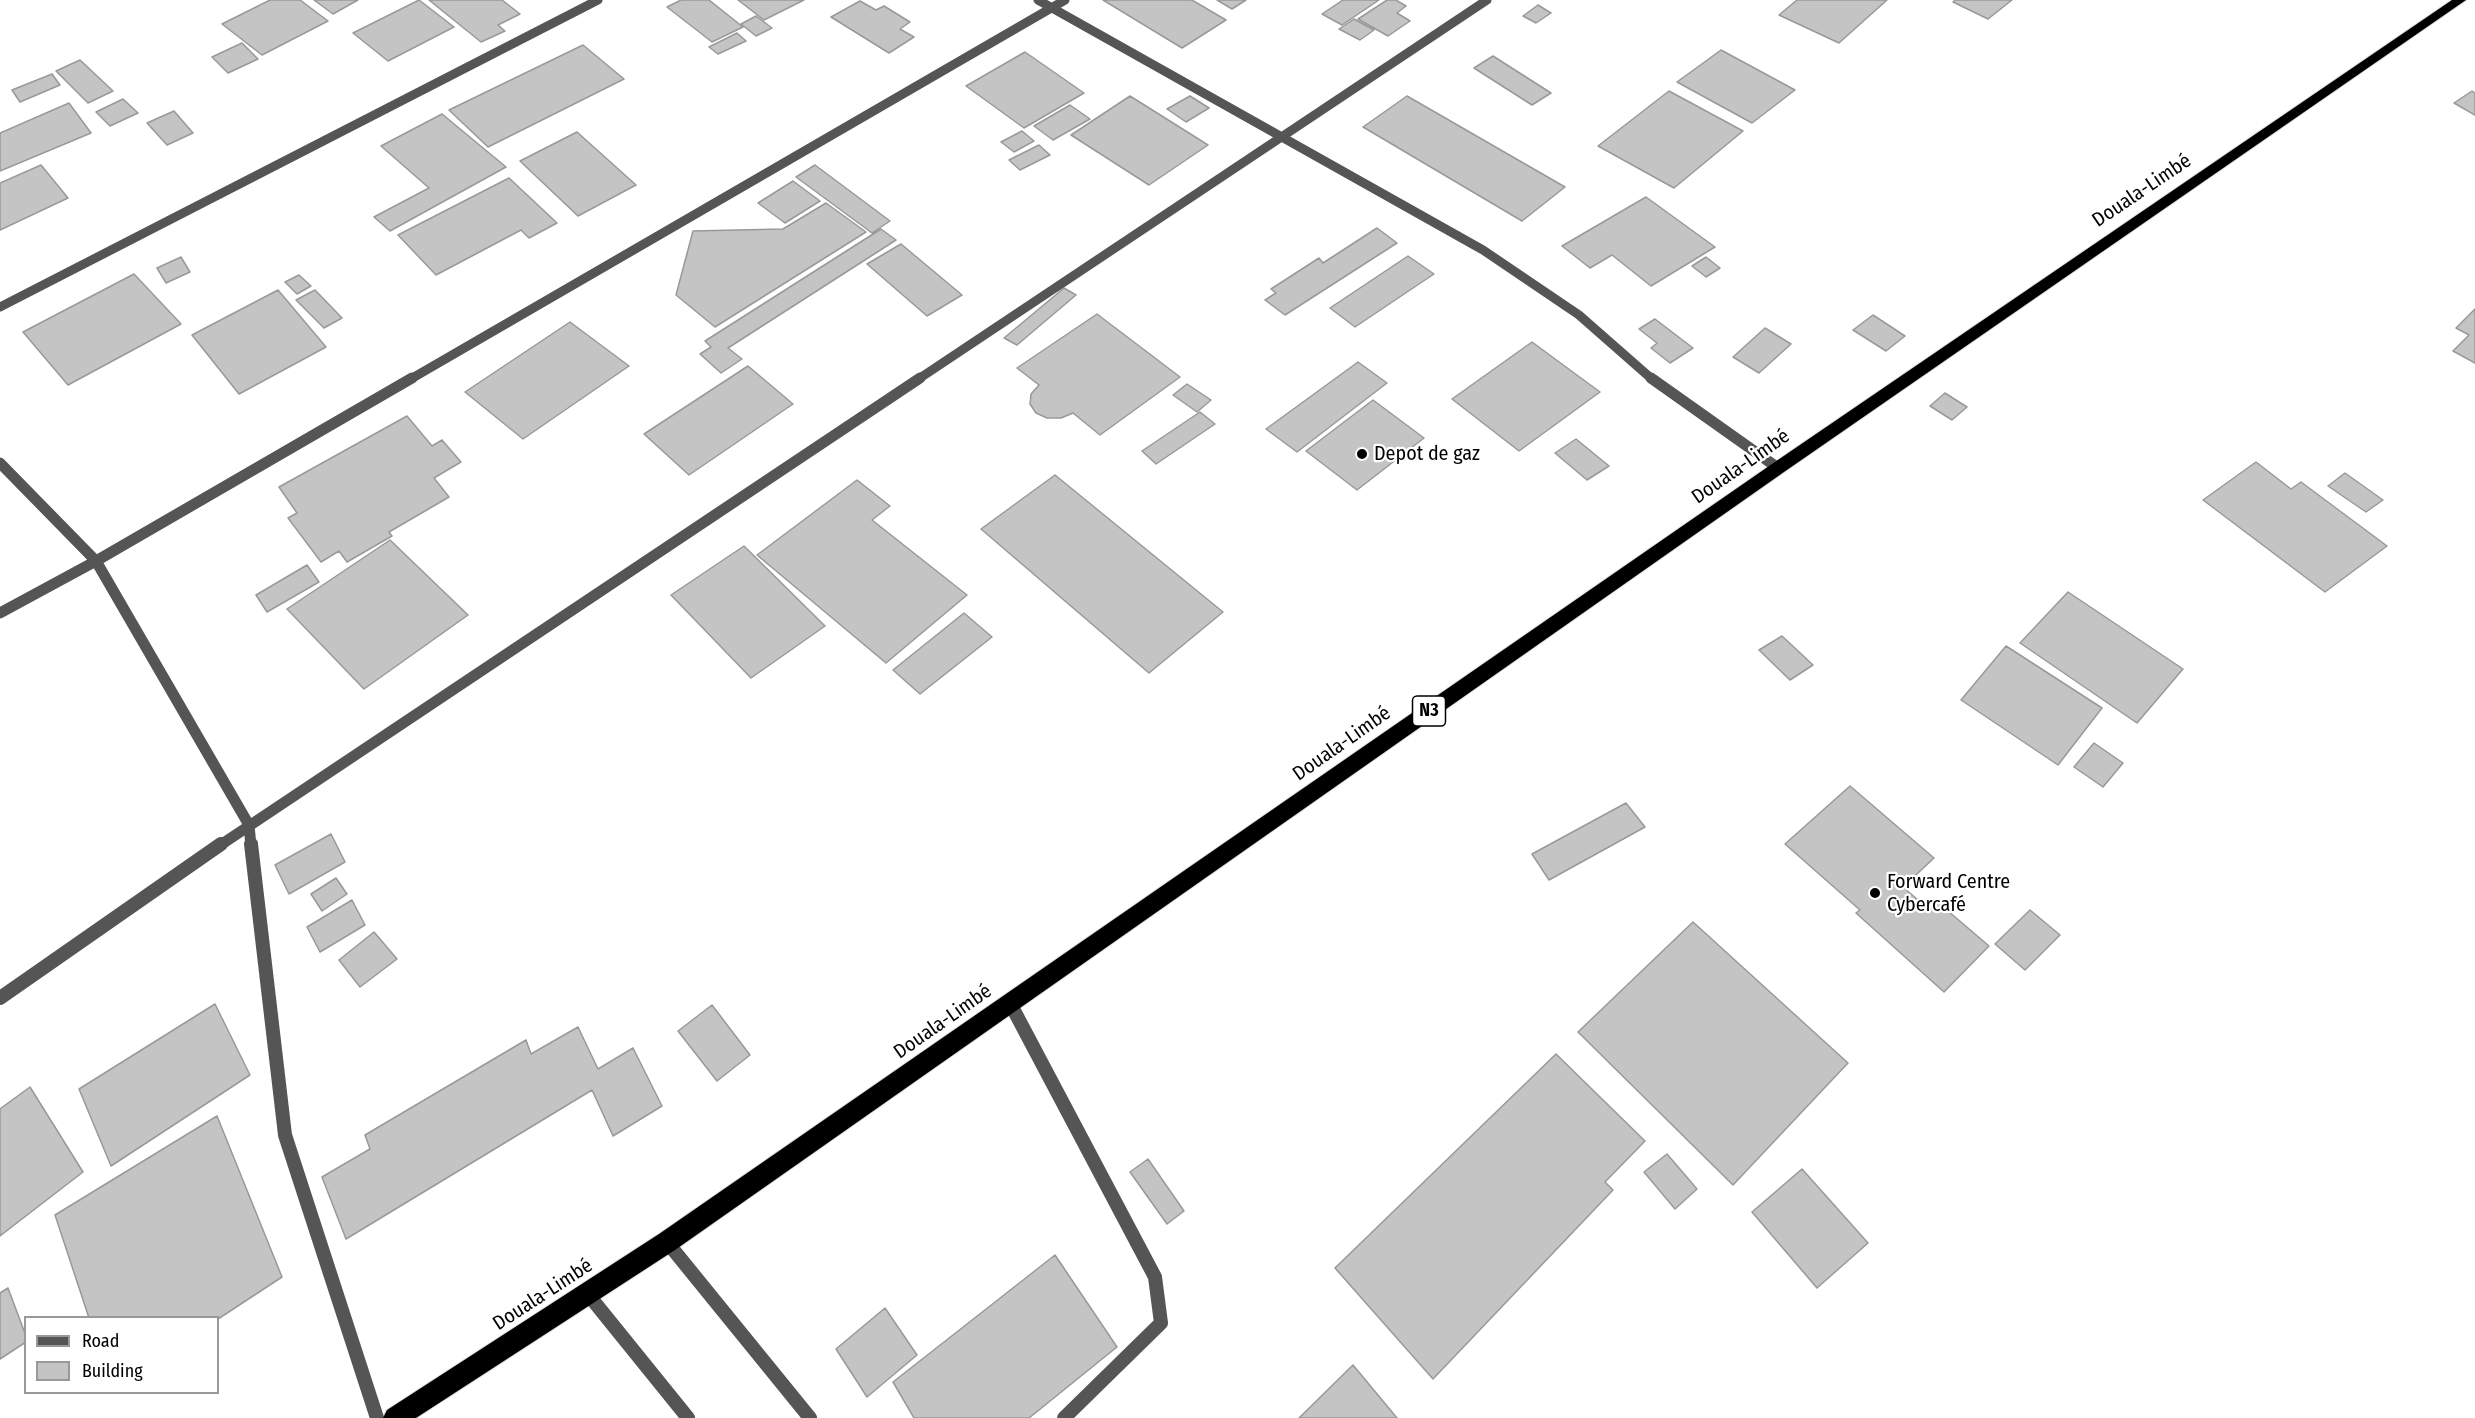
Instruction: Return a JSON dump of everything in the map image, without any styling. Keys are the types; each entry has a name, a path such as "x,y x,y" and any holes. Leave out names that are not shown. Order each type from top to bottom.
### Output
{"highway":[{"name":"Douala-Limbé","path":"395,1418 667,1242 1778,468 2460,0"}],"street":[{"path":"0,307 598,0"},
{"path":"1038,0 1484,250 1579,315 1648,376 1778,468"},
{"path":"0,613 96,561 1065,0"},
{"path":"0,998 249,825 1487,0"},
{"path":"0,463 96,561 249,825 285,1134 377,1418"},
{"path":"1010,1003 1155,1277 1161,1323 1064,1418"},
{"path":"667,1242 810,1418"},
{"path":"587,1293 688,1418"}],"building":[{"path":"270,0 300,0 328,21 262,55 222,24"},
{"path":"314,0 358,0 333,14"},
{"path":"419,0 454,27 388,61 353,33"},
{"path":"429,0 502,0 520,14 498,25 505,31 481,42"},
{"path":"681,0 709,0 743,27 712,42 667,7"},
{"path":"738,0 804,0 764,20"},
{"path":"1103,0 1192,0 1226,20 1182,48"},
{"path":"1217,0 1246,0 1232,9"},
{"path":"1343,0 1379,0 1342,25 1322,14"},
{"path":"1387,0 1396,0 1406,6 1397,13 1410,21 1388,36 1358,19"},
{"path":"1797,0 1887,0 1839,43 1779,15"},
{"path":"1955,0 2012,0 1988,19 1953,2"},
{"path":"860,1 876,10 884,6 910,22 900,29 914,37 889,53 831,17"},
{"path":"1538,5 1551,13 1536,23 1523,16"},
{"path":"756,16 772,28 756,36 741,24"},
{"path":"1354,19 1374,30 1360,40 1339,29"},
{"path":"737,33 746,41 718,54 709,47"},
{"path":"242,43 258,59 228,73 212,57"},
{"path":"583,45 624,79 488,147 449,110"},
{"path":"1721,50 1795,90 1752,123 1677,82"},
{"path":"1025,52 1084,93 1024,128 966,86"},
{"path":"1493,56 1551,93 1532,105 1474,68"},
{"path":"80,60 113,91 88,103 56,71"},
{"path":"52,74 60,85 20,102 12,90"},
{"path":"1669,91 1743,131 1674,188 1598,146"},
{"path":"2472,91 2475,93 2475,115 2454,103"},
{"path":"1130,96 1208,145 1149,185 1071,135"},
{"path":"1190,96 1209,108 1186,122 1167,109"},
{"path":"1407,96 1565,187 1522,221 1363,127"},
{"path":"123,99 138,113 110,126 96,112"},
{"path":"69,103 91,133 0,171 0,133"},
{"path":"1070,105 1090,119 1053,140 1034,126"},
{"path":"174,111 193,133 167,145 147,123"},
{"path":"442,114 506,167 390,231 374,217 429,188 381,146"},
{"path":"1022,131 1034,141 1014,152 1001,142"},
{"path":"577,132 636,185 578,216 520,161"},
{"path":"1039,145 1050,155 1020,170 1009,160"},
{"path":"41,165 68,198 0,230 0,183"},
{"path":"815,165 890,221 872,233 796,177"},
{"path":"509,178 557,223 529,238 521,230 436,275 398,235"},
{"path":"793,181 820,201 785,223 758,203"},
{"path":"1646,197 1715,247 1651,286 1612,255 1590,268 1562,246"},
{"path":"826,203 866,232 715,327 676,295 693,231 783,229"},
{"path":"1377,228 1397,243 1285,315 1265,300 1276,293 1271,289 1319,258 1323,263"},
{"path":"881,229 896,240 728,348 742,359 721,373 700,354 711,347 705,341"},
{"path":"901,244 962,295 927,316 867,264"},
{"path":"1408,256 1434,274 1355,327 1330,308"},
{"path":"181,257 190,272 166,283 157,268"},
{"path":"1706,257 1720,268 1706,277 1692,266"},
{"path":"134,274 181,324 68,385 23,332"},
{"path":"299,275 311,286 297,294 285,282"},
{"path":"1064,288 1076,295 1017,345 1004,338"},
{"path":"278,290 326,347 239,394 192,335"},
{"path":"315,290 342,318 324,328 296,300"},
{"path":"2475,309 2475,363 2453,351 2469,335 2456,328"},
{"path":"1097,314 1180,377 1100,435 1073,413 1061,418 1047,418 1036,413 1030,404 1031,394 1039,385 1017,368"},
{"path":"1873,315 1905,336 1886,351 1853,330"},
{"path":"1655,319 1693,348 1670,363 1651,348 1657,343 1639,329"},
{"path":"570,322 629,366 523,439 465,392"},
{"path":"1765,328 1791,344 1759,373 1733,357"},
{"path":"1532,342 1600,392 1519,451 1452,399"},
{"path":"1358,362 1387,383 1297,452 1266,429"},
{"path":"748,366 793,404 689,475 644,434"},
{"path":"1187,384 1211,400 1197,412 1173,395"},
{"path":"1945,393 1967,407 1952,420 1930,406"},
{"path":"1373,400 1424,438 1357,490 1306,451"},
{"path":"1200,412 1215,424 1156,464 1142,451"},
{"path":"407,416 432,446 442,440 461,462 434,478 449,497 389,532 392,536 347,562 339,551 321,562 288,518 297,513 279,487"},
{"path":"1576,439 1609,466 1587,480 1555,453"},
{"path":"2256,462 2291,489 2301,482 2387,546 2325,592 2203,500"},
{"path":"2345,473 2383,500 2366,512 2328,486"},
{"path":"1055,475 1223,612 1149,673 981,529"},
{"path":"857,480 890,506 872,520 967,595 886,663 757,555"},
{"path":"390,540 468,615 364,689 287,609"},
{"path":"744,546 825,626 751,678 671,595"},
{"path":"307,565 319,582 267,612 256,595"},
{"path":"2068,592 2183,669 2137,723 2020,643"},
{"path":"964,613 992,637 920,694 893,670"},
{"path":"1782,636 1813,665 1790,680 1759,650"},
{"path":"2006,646 2102,708 2058,765 1961,700"},
{"path":"2094,743 2123,763 2103,787 2074,767"},
{"name":"Forward Centre Cybercafé","path":"1850,786 1934,858 1903,887 1926,907 1934,899 1989,946 1944,992 1856,913 1860,910 1785,844"},
{"path":"1626,803 1645,827 1549,880 1532,854"},
{"path":"331,834 345,862 289,894 275,865"},
{"path":"336,878 347,894 322,911 311,894"},
{"path":"352,900 365,925 320,952 307,927"},
{"path":"2030,910 2060,935 2025,970 1995,944"},
{"path":"1693,922 1848,1063 1733,1185 1578,1032"},
{"path":"374,932 397,959 360,987 339,960"},
{"path":"215,1004 250,1075 111,1166 79,1089"},
{"path":"712,1005 750,1055 717,1081 678,1031"},
{"path":"578,1027 598,1069 633,1048 662,1106 613,1136 592,1090 346,1239 322,1177 370,1149 365,1135 526,1040 531,1054"},
{"path":"1556,1054 1645,1141 1605,1182 1613,1190 1433,1379 1335,1268"},
{"path":"30,1087 83,1172 0,1236 0,1109"},
{"path":"217,1116 282,1277 219,1318 219,1316 88,1316 55,1215"},
{"path":"1667,1154 1697,1189 1675,1209 1644,1172"},
{"path":"1148,1159 1184,1211 1167,1224 1130,1172"},
{"path":"1802,1169 1868,1243 1817,1288 1752,1212"},
{"path":"1055,1255 1117,1347 1029,1418 914,1418 893,1382"},
{"path":"8,1288 24,1331 24,1343 0,1359 0,1293"},
{"path":"885,1308 917,1355 867,1397 836,1349"},
{"path":"1353,1365 1397,1418 1299,1418"}],"place":[{"name":"Depot de gaz","path":"1362,454"},
{"name":"Forward Centre Cybercafé","path":"1875,893"}]}
